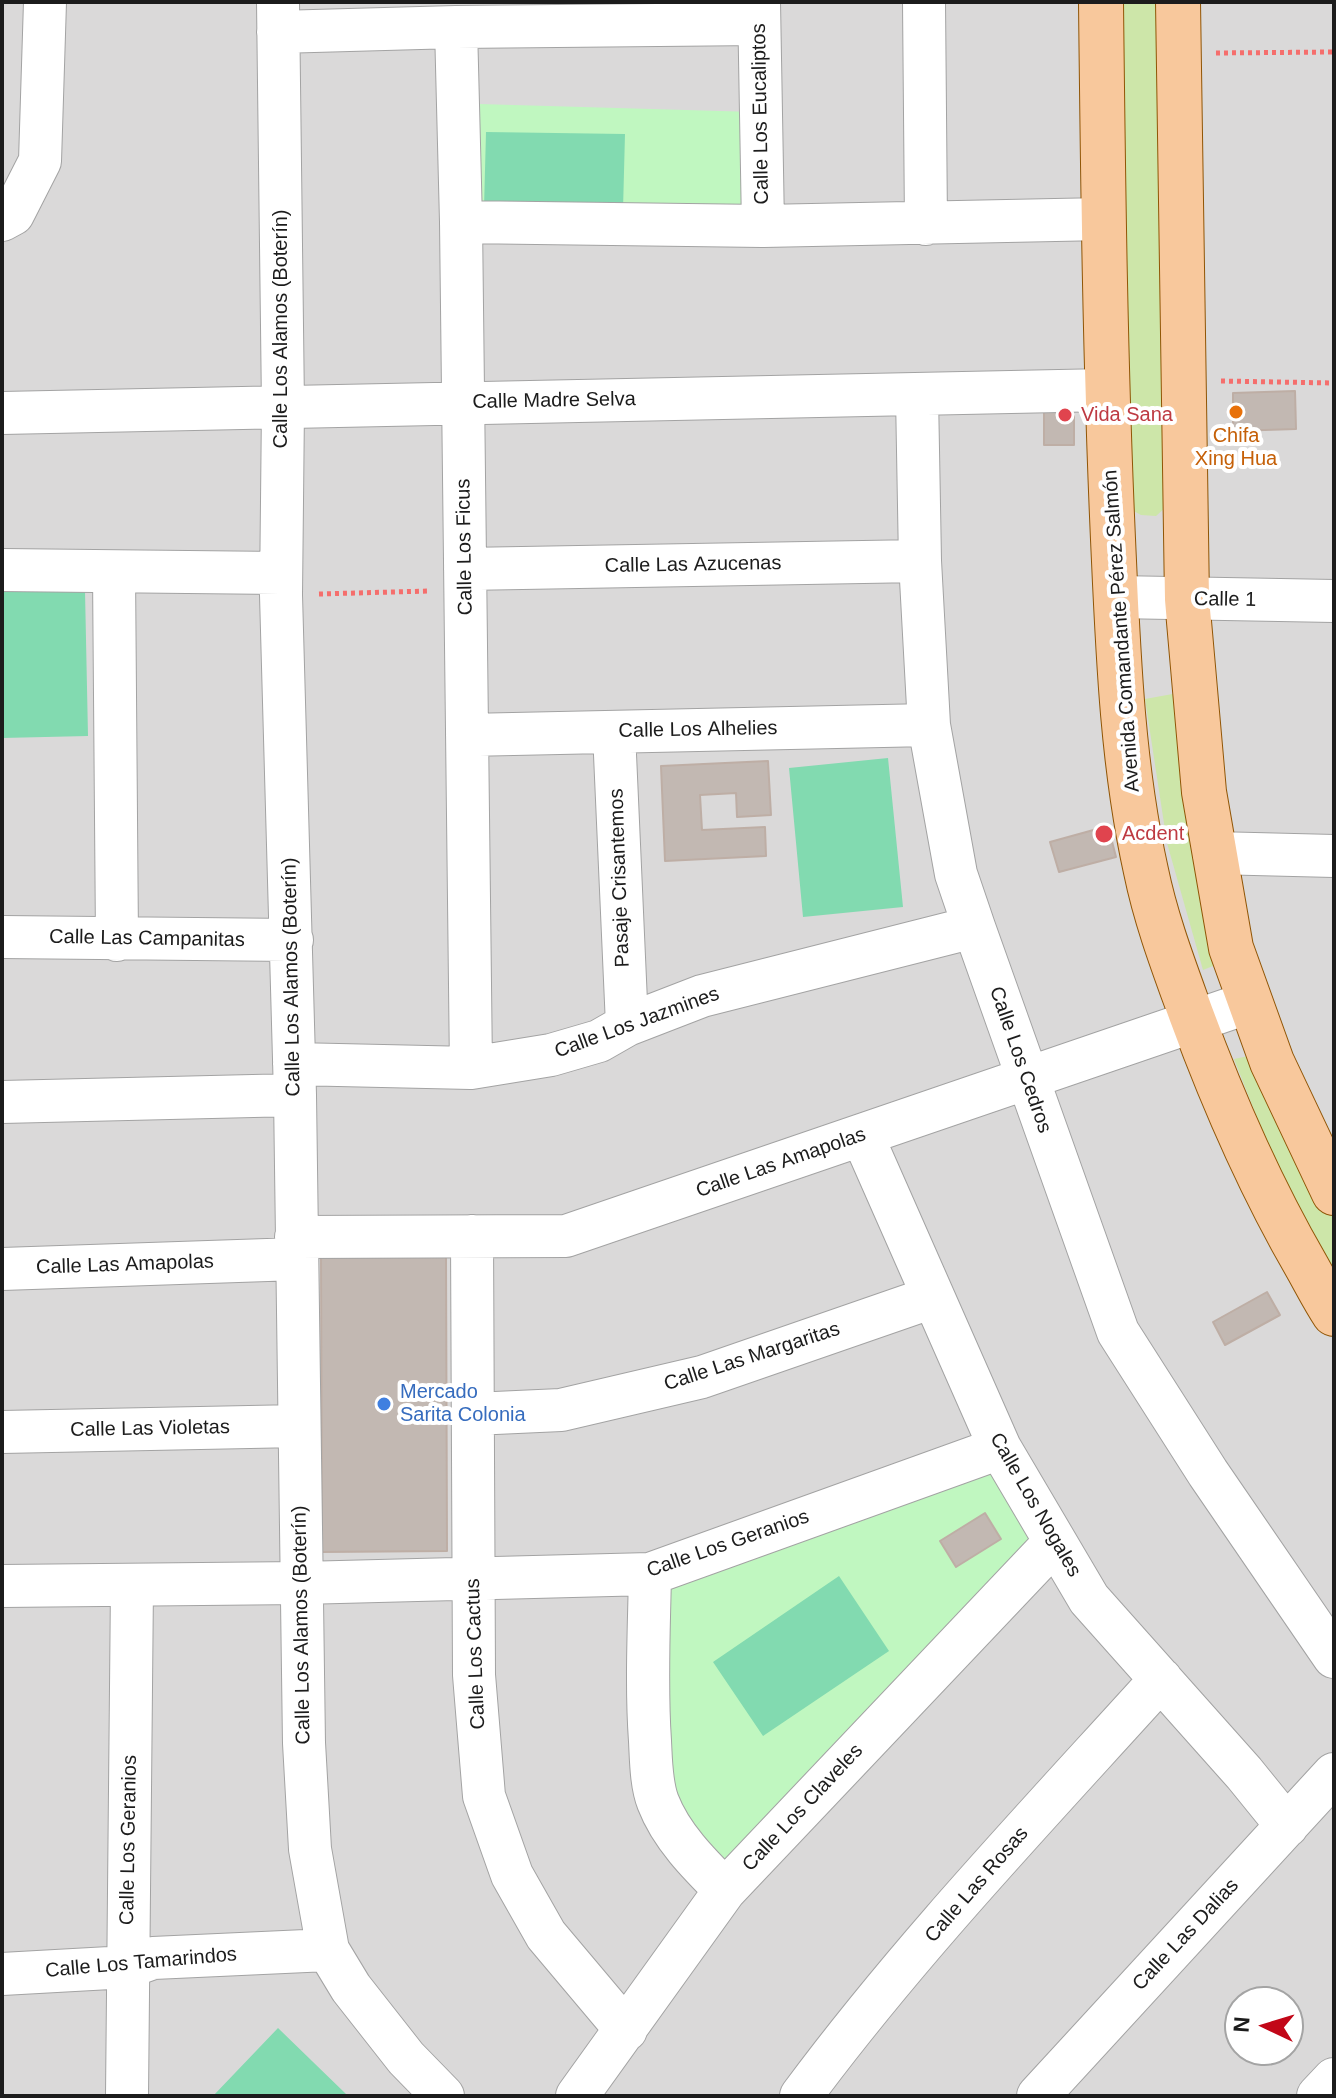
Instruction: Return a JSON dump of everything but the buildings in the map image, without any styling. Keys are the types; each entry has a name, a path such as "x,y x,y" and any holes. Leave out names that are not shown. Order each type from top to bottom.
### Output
{"main road":[{"name":"Avenida Comandante Pérez Salmón","path":"1101,2 1107,390 1116,597 1126,731 1143,859 1170,956 1242,1140 1281,1223 1334,1314"},
{"path":"1178,2 1187,599 1204,792 1231,948 1272,1062 1334,1193"}],"street":[{"path":"2,220 13,214 40,161 45,2"},
{"path":"924,2 926,224"},
{"path":"278,17 456,27 759,13"},
{"name":"Calle Los Eucaliptos","path":"759,13 763,226"},
{"name":"Calle Los Alamos (Boterín)","path":"278,17 283,407 280,584 292,940 304,1743 310,1849 328,1950"},
{"name":"Calle Los Ficus","path":"456,27 471,1068"},
{"path":"461,222 763,226 1104,219"},
{"name":"Calle Madre Selva","path":"2,413 1107,390"},
{"name":"Calle Los Cedros","path":"917,395 920,561 929,725 956,874 1118,1332 1208,1473 1334,1657"},
{"name":"Calle Las Azucenas","path":"465,580 920,561"},
{"path":"2,570 114,572 280,584"},
{"path":"114,572 117,940"},
{"name":"Calle 1","path":"1116,597 1334,601"},
{"name":"Calle Los Alhelies","path":"467,735 929,725"},
{"name":"Pasaje Crisantemos","path":"614,732 627,1025"},
{"path":"1214,853 1334,856"},
{"name":"Calle Los Jazmines","path":"2,1102 471,1068 551,1055 599,1041 627,1025 702,996 974,927"},
{"name":"Calle Las Campanitas","path":"2,937 292,940"},
{"name":"Calle Las Amapolas","path":"2,1269 472,1236 566,1236 1250,1002"},
{"name":"Calle Los Nogales","path":"862,1135 1000,1448 1089,1599 1244,1773 1287,1826"},
{"name":"Calle Los Cactus","path":"472,1236 474,1675 484,1796 512,1875 546,1935 626,2030"},
{"name":"Calle Las Margaritas","path":"473,1414 561,1410 702,1377 933,1297"},
{"name":"Calle Las Violetas","path":"2,1432 299,1426"},
{"name":"Calle Los Geranios","path":"2,1586 301,1583 650,1574 1000,1448"},
{"name":"Calle Los Claveles","path":"577,2096 725,1890 1055,1542"},
{"path":"650,1574 648,1710 651,1763 658,1801 676,1834 725,1890"},
{"name":"Calle Los Geranios","path":"127,2096 132,1585"},
{"name":"Calle Las Rosas","path":"801,2096 842,2041 978,1882 1161,1679"},
{"name":"Calle Las Dalias","path":"1038,2096 1334,1774"},
{"path":"328,1950 351,1988 396,2046 443,2096"},
{"name":"Calle Los Tamarindos","path":"2,1974 128,1967 153,1958 328,1950"},
{"path":"1318,2096 1334,2079"}],"path":[{"path":"1179,53 1334,52"},
{"path":"1184,378 1334,383"},
{"path":"280,584 465,580"}],"shaded area":[{"path":"2,2 1334,2 1334,2096 2,2096"}],"green space":[{"path":"1121,2 1157,2 1167,506 1156,516 1141,515 1130,509"},
{"path":"479,104 755,112 750,216 477,213"},
{"path":"486,132 625,134 623,210 484,208"},
{"path":"85,591 88,736 2,738 2,592"},
{"path":"1178,693 1228,960 1203,970 1167,843 1145,699"},
{"path":"888,758 903,907 803,917 789,768"},
{"path":"1258,1054 1334,1211 1334,1277 1290,1201 1234,1059"},
{"path":"992,1469 1037,1545 727,1868 693,1833 664,1766 663,1587"},
{"path":"839,1576 889,1651 763,1736 713,1662"},
{"path":"278,2028 346,2094 213,2096"}],"place":[{"name":"Chifa Xing Hua","path":"1236,412"},
{"name":"Vida Sana","path":"1065,415"},
{"name":"Acdent","path":"1104,834"},
{"name":"Mercado Sarita Colonia","path":"384,1404"}]}
